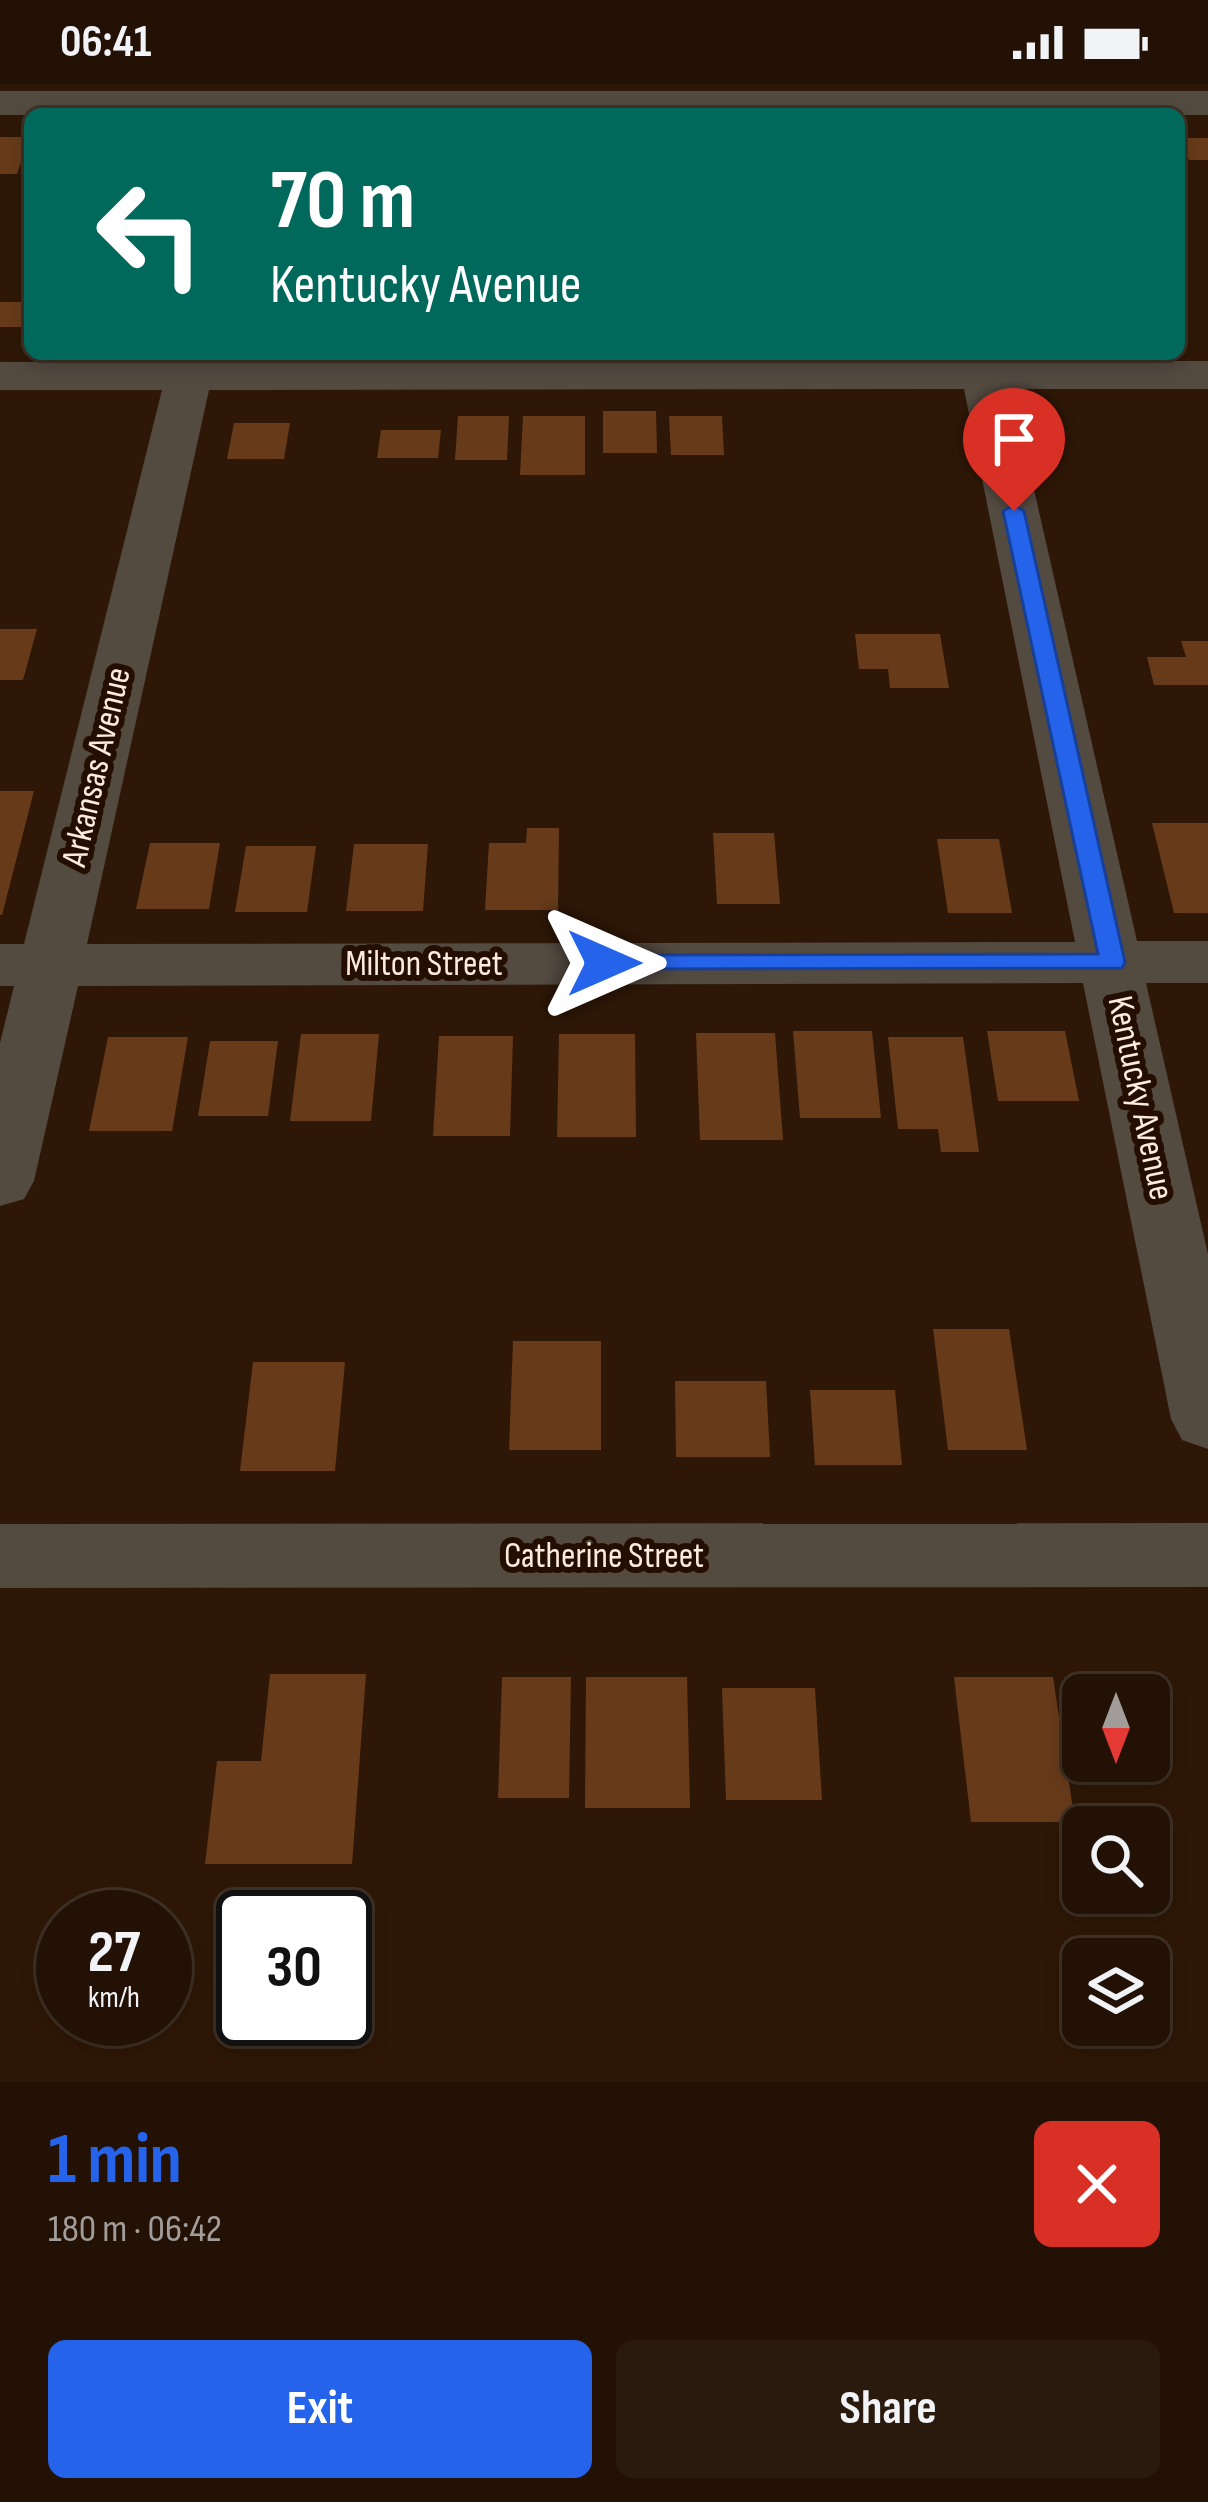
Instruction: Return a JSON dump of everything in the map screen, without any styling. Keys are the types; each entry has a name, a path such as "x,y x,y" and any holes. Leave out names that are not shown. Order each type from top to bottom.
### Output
{"street":[{"path":"0,103 1208,103"},
{"path":"0,376 191,365 982,365 1208,375"},
{"name":"Arkansas Avenue","path":"0,1181 25,964 191,365"},
{"name":"Kentucky Avenue","path":"982,365 1208,1419"},
{"name":"Milton Street","path":"25,964 1208,962"},
{"name":"Catherine Street","path":"0,1556 1208,1555"}],"building":[{"path":"0,137 24,137 17,174 0,174"},
{"path":"1185,138 1208,138 1208,160 1189,160"},
{"path":"0,302 24,302 21,327 0,327"},
{"path":"603,411 656,411 657,453 603,453"},
{"path":"458,416 509,416 507,460 455,460"},
{"path":"523,416 585,416 585,475 520,475"},
{"path":"669,416 722,416 724,455 671,455"},
{"path":"234,423 290,423 284,459 227,459"},
{"path":"381,430 441,430 438,458 377,458"},
{"path":"0,629 37,629 23,680 0,680"},
{"path":"855,634 940,634 949,688 890,688 888,669 859,669"},
{"path":"1181,641 1208,641 1208,685 1154,685 1147,657 1186,657"},
{"path":"0,791 34,791 2,915 0,915"},
{"path":"1152,823 1208,823 1208,913 1174,913"},
{"path":"527,828 559,828 558,910 485,910 489,843 526,843"},
{"path":"713,833 774,833 780,904 717,904"},
{"path":"937,839 999,839 1012,913 948,913"},
{"path":"150,843 220,843 209,909 136,909"},
{"path":"354,844 428,844 423,911 346,911"},
{"path":"246,846 316,846 307,912 235,912"},
{"path":"793,1031 872,1031 881,1118 800,1118"},
{"path":"987,1031 1065,1031 1079,1101 998,1101"},
{"path":"696,1033 775,1033 783,1140 700,1140"},
{"path":"301,1034 379,1034 371,1121 290,1121"},
{"path":"559,1034 635,1034 636,1137 557,1137"},
{"path":"439,1036 513,1036 510,1136 433,1136"},
{"path":"108,1037 188,1037 172,1131 89,1131"},
{"path":"888,1037 963,1037 979,1152 941,1152 938,1129 898,1129"},
{"path":"210,1041 278,1041 268,1116 198,1116"},
{"path":"933,1329 1009,1329 1027,1450 948,1450"},
{"path":"513,1341 601,1341 601,1450 509,1450"},
{"path":"253,1362 345,1362 335,1471 240,1471"},
{"path":"675,1381 766,1381 770,1457 676,1457"},
{"path":"810,1390 895,1390 902,1465 815,1465"},
{"path":"270,1674 366,1674 352,1864 205,1864 217,1761 261,1761"},
{"path":"502,1677 571,1677 569,1798 498,1798"},
{"path":"586,1677 687,1677 690,1808 585,1808"},
{"path":"954,1677 1053,1677 1062,1736 1062,1782 1069,1782 1073,1806 1062,1806 1062,1822 971,1822"},
{"path":"722,1688 815,1688 822,1800 726,1800"}],"route":[{"path":"604,963 1112,962 1014,511"}]}
